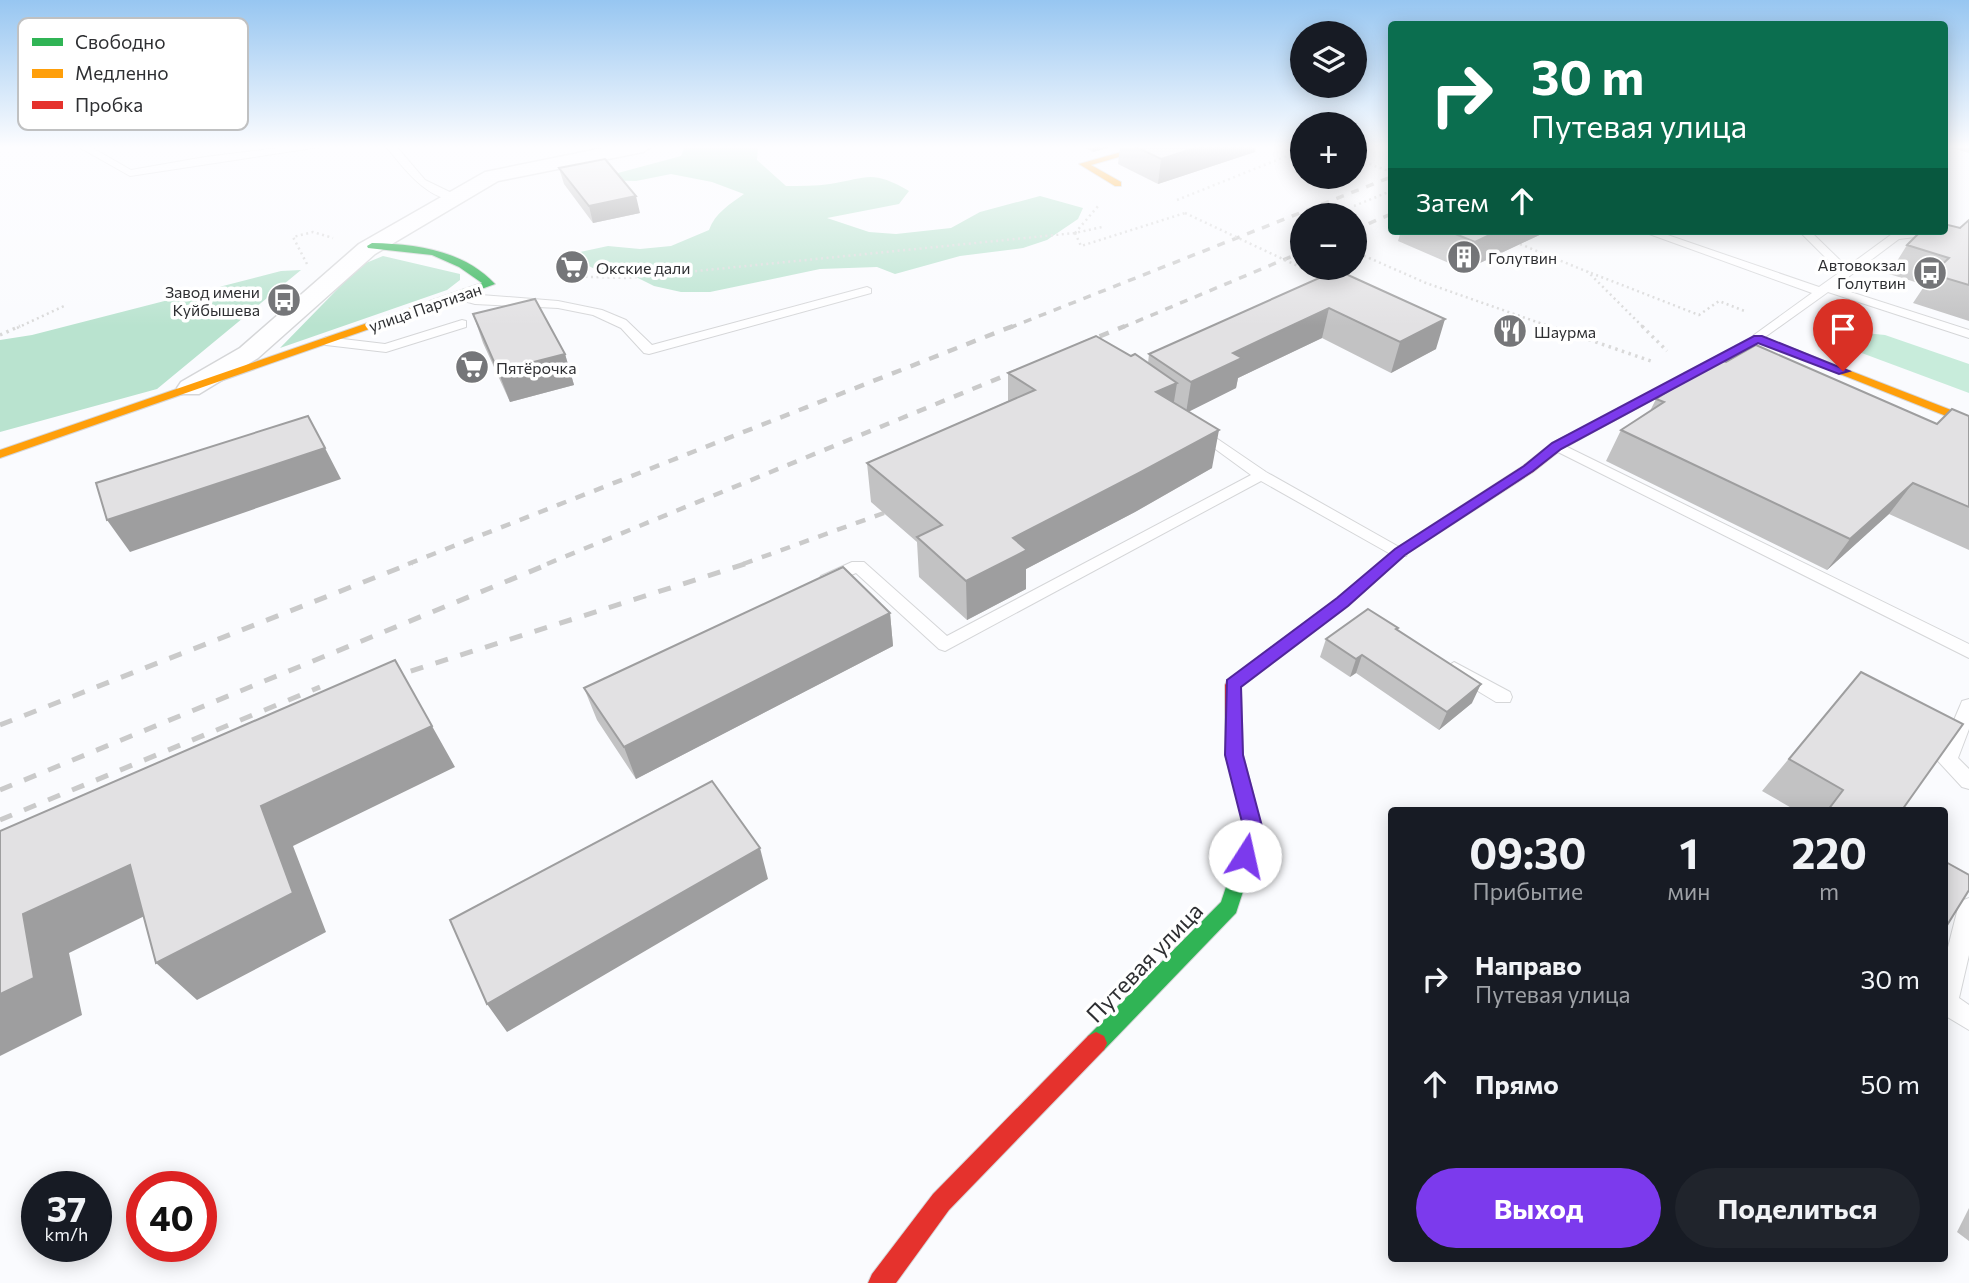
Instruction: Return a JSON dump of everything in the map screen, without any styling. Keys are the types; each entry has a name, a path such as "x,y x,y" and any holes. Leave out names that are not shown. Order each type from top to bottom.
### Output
{"street":[{"path":"190,388 249,353 372,243 440,206"},
{"name":"улица Партизан","path":"0,454 490,285 473,268 451,254 421,245 372,243"},
{"path":"1758,338 1969,421"},
{"name":"Путевая улица","path":"881,1283 941,1202 1229,907 1254,830 1234,755 1233,685 1348,605 1400,552 1528,469 1557,446 1758,338"}],"lane":[{"path":"1658,235 1969,334"},
{"path":"1808,235 1847,273"},
{"path":"1758,338 1896,236 1903,235"},
{"path":"455,297 485,303 563,303 620,320 649,350 867,291"},
{"path":"326,341 386,348 462,324"},
{"path":"1184,420 1261,475 1400,552"},
{"path":"1557,446 1969,652"},
{"path":"808,589 858,566 945,645 1261,475"},
{"path":"1434,656 1503,697"},
{"path":"1969,706 1948,760 1969,781"},
{"path":"1948,995 1969,908"},
{"path":"1948,1004 1969,1019"}],"path":[{"path":"1075,233 1081,246 1185,214 1290,262"},
{"path":"550,276 627,278 1075,233 1101,227"},
{"path":"293,237 313,232 372,243"},
{"path":"1510,240 1521,244"},
{"path":"1367,257 1426,283 1691,376"},
{"path":"1588,272 1699,315 1719,302 1778,324"},
{"path":"0,335 64,306"}],"green space":[{"path":"727,206 889,206 827,218 869,232 896,234 951,228 980,212 1003,206 1083,208 1078,219 1047,240 1023,248 960,256 895,274 877,267 820,269 710,292 681,292 654,286 628,273 595,269 566,255 608,246 640,249 671,246 709,230"},
{"path":"383,256 460,274 460,280 447,290 280,348 361,265"},
{"path":"301,270 157,389 0,432 0,340 32,335 281,271"},
{"path":"1865,333 1885,335 1969,364 1969,393 1859,352 1852,345"}],"building":[{"path":"1969,220 1969,285 1932,274 1949,258 1907,245 1917,235 1948,235 1948,225 1960,228"},
{"path":"1458,235 1490,235 1475,242"},
{"path":"1315,280 1359,280 1445,319 1400,342 1329,308 1233,353 1242,358 1191,382 1149,354"},
{"path":"535,299 565,354 498,371 473,314"},
{"path":"1096,336 1131,356 1135,354 1177,383 1156,392 1219,430 1013,538 1027,550 966,581 917,537 942,525 867,463 1035,390 1008,373"},
{"path":"1756,345 1937,424 1952,409 1969,416 1969,507 1913,483 1850,539 1621,430 1664,402 1656,399 1718,359 1726,362"},
{"path":"308,416 325,448 107,520 96,483"},
{"path":"843,567 890,613 624,747 584,688"},
{"path":"1368,609 1481,684 1447,712 1362,655 1356,659 1326,639"},
{"path":"395,660 432,726 261,806 293,893 156,963 130,865 23,914 34,978 0,994 0,831"},
{"path":"1861,672 1963,724 1904,807 1830,807 1843,790 1789,759"},
{"path":"712,781 760,848 487,1004 450,920"},
{"path":"1948,863 1969,875 1969,890 1948,924"}],"railway":[{"path":"1009,328 1318,206"},
{"path":"1367,224 1388,215"},
{"path":"1121,328 1290,257"},
{"path":"408,564 1013,326"},
{"path":"1081,344 1125,326"},
{"path":"547,564 1026,367"},
{"path":"743,564 884,513"},
{"path":"0,725 412,563"},
{"path":"0,790 551,563"},
{"path":"386,679 748,563"},
{"path":"0,820 320,687"}],"traffic: fast":[{"path":"372,246 405,247 435,253 463,265 490,284 434,303"},
{"path":"1096,1043 1229,907 1254,830 1246,801"}],"traffic: slow":[{"path":"0,454 434,303"},
{"path":"1598,424 1758,338 1969,421"}],"traffic: jam":[{"path":"1246,801 1234,755 1233,685 1343,602 1400,552 1528,469 1557,446 1598,424"},
{"path":"881,1283 941,1202 1096,1043"}],"place":[{"name":"Голутвин","path":"1464,257"},
{"name":"Окские дали","path":"572,267"},
{"name":"Автовокзал Голутвин","path":"1930,273"},
{"name":"Завод имени Куйбышева","path":"284,300"},
{"name":"Шаурма","path":"1510,331"},
{"name":"Пятёрочка","path":"472,367"}],"route":[{"path":"1245,856 1254,830 1234,755 1233,685 1343,602 1400,552 1528,469 1557,446 1758,338 1843,371"}]}
